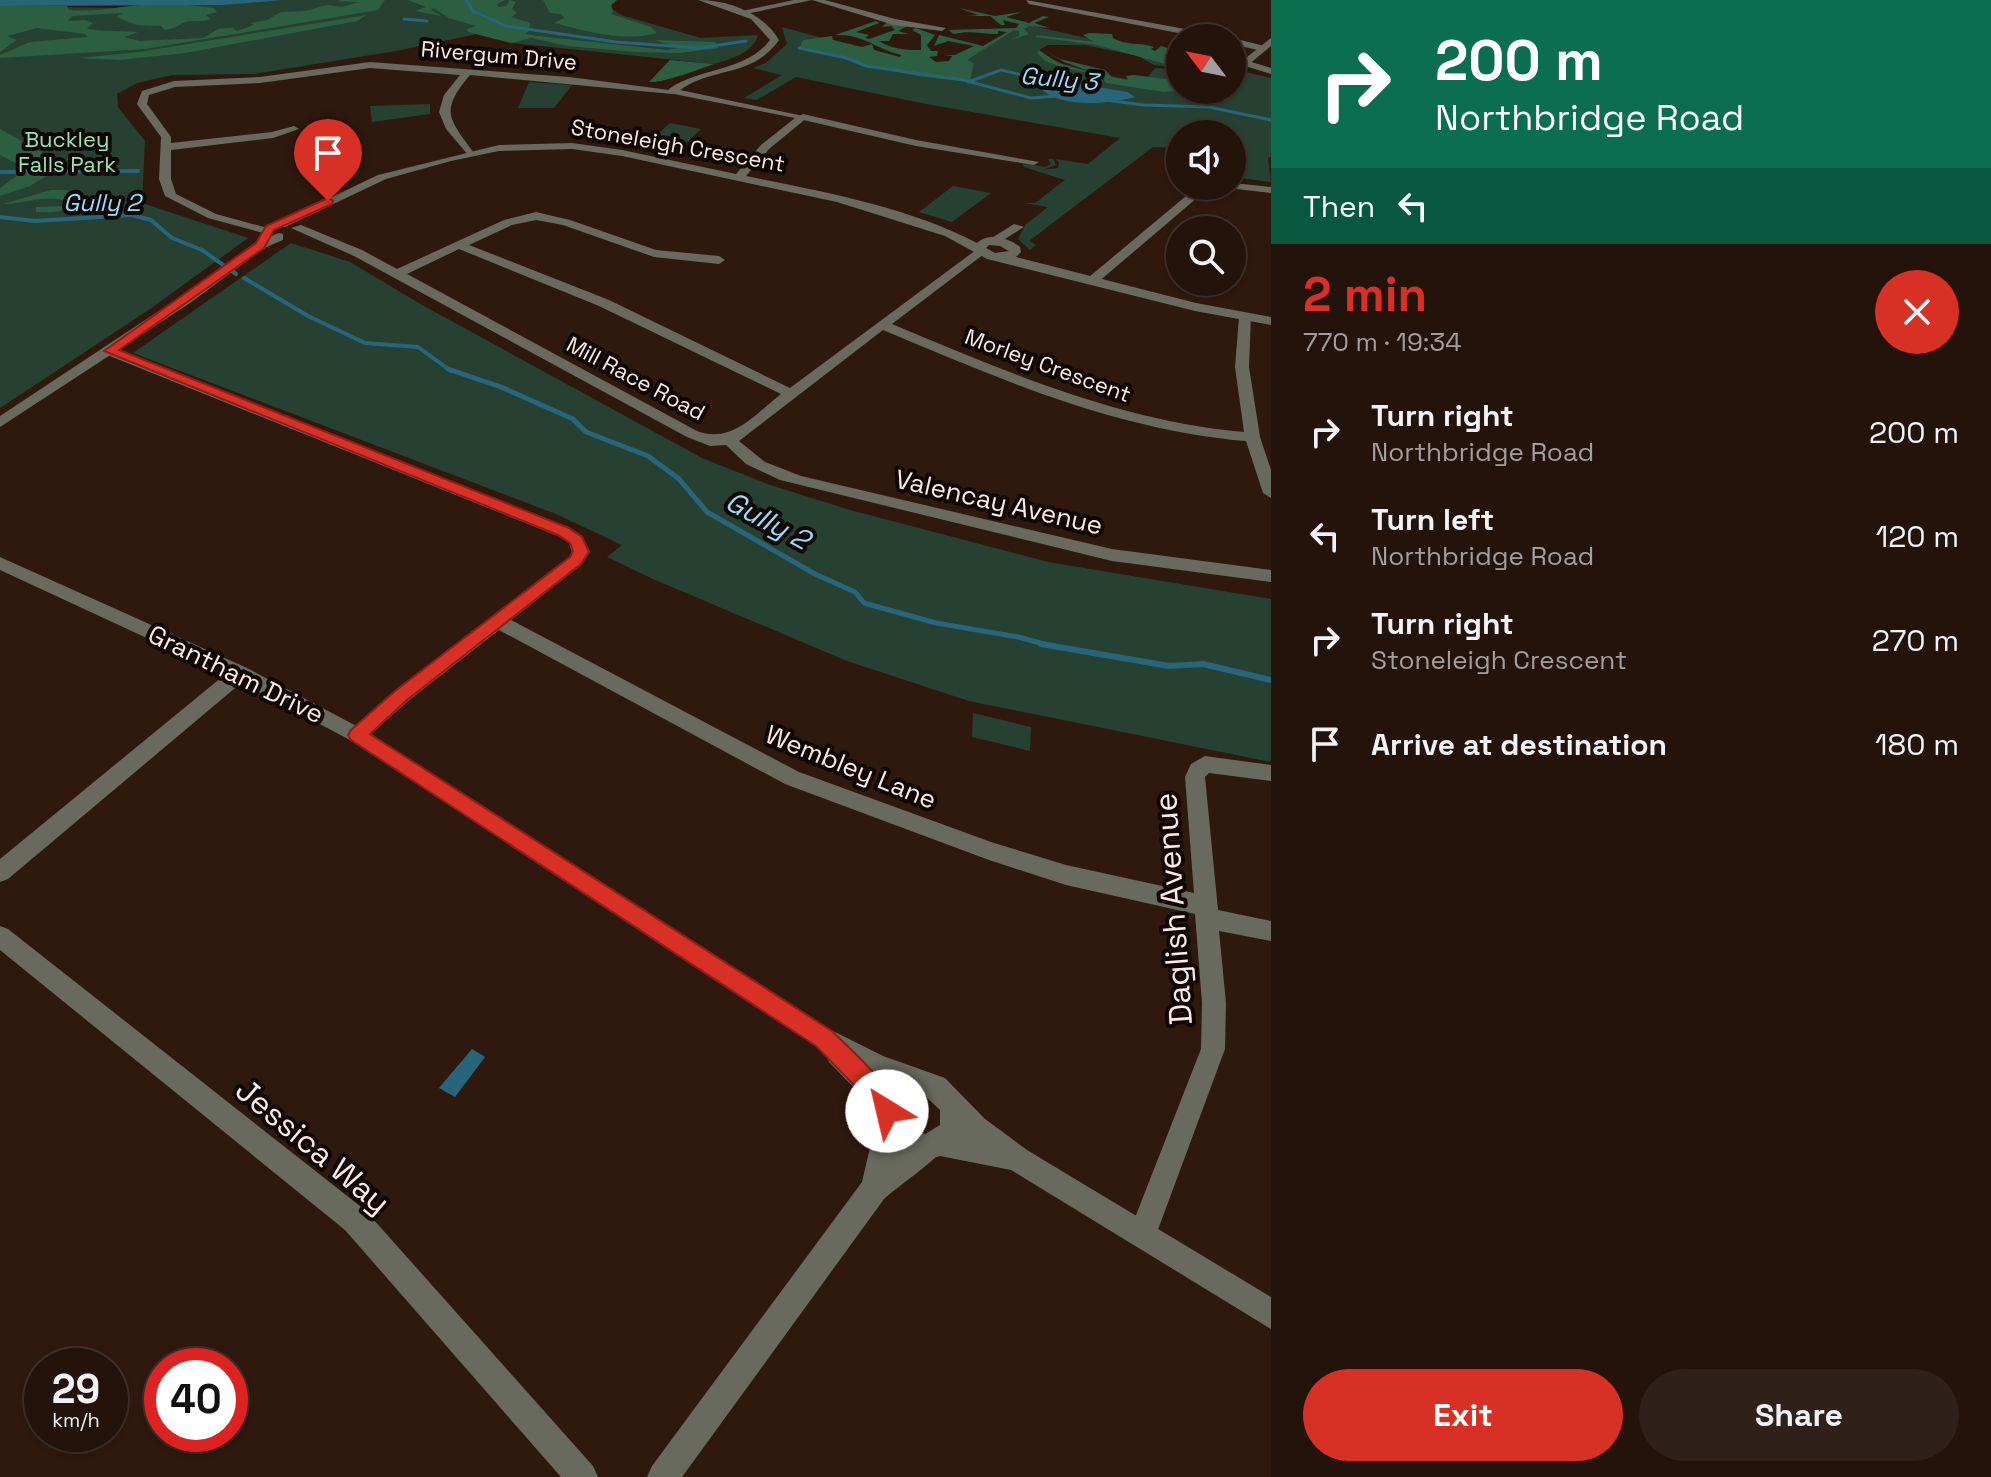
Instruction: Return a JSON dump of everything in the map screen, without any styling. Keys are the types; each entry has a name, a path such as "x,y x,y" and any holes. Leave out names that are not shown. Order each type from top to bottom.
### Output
{"street":[{"path":"672,91 688,79 744,64 772,46 775,40 765,25 741,12 702,0"},
{"path":"741,12 808,0"},
{"path":"816,0 871,17 935,30"},
{"path":"1029,2 1166,27"},
{"path":"1103,30 1118,20"},
{"path":"1246,43 1267,45"},
{"path":"1267,45 1245,63 1271,71"},
{"name":"Rivergum Drive","path":"279,232 212,216 171,196 165,179 168,147 163,130 141,99 145,93 167,85 260,80 370,65 468,72 672,91 916,143 1034,162"},
{"path":"468,72 448,94 443,107 445,121 469,153"},
{"path":"739,177 765,147 803,117"},
{"path":"168,147 273,135 294,129"},
{"name":"Stoneleigh Crescent","path":"0,423 110,351 309,211 382,177 469,153 512,147 572,146 739,177 840,199 949,233 992,241 1014,248 1049,267"},
{"path":"1246,187 1271,190"},
{"path":"1093,280 1188,200"},
{"path":"397,274 508,222 536,216 566,222 654,253 719,260"},
{"path":"959,269 1013,254 1018,227 982,243 980,250"},
{"name":"Mill Race Road","path":"279,232 314,236 358,253 710,441 730,440 959,269 980,250"},
{"name":"Stoneleigh Crescent","path":"949,233 980,250 1002,257 1271,321"},
{"path":"459,245 604,303 790,393"},
{"path":"1246,317 1242,367 1252,437 1271,493"},
{"name":"Morley Crescent","path":"882,325 1066,400 1131,420 1252,437"},
{"path":"110,351 564,532 576,540 581,552 575,561 401,696 357,735"},
{"name":"Valencay Avenue","path":"730,440 756,466 811,484 1112,555 1271,576"},
{"name":"Grantham Drive","path":"0,563 240,673 357,735 824,1039 878,1067 938,1087 976,1128 1018,1159 1271,1314"},
{"name":"Wembley Lane","path":"498,621 792,778 989,851 1271,931"},
{"path":"0,872 240,673"},
{"name":"Daglish Avenue","path":"1143,1233 1213,1049 1214,1003 1195,777 1205,764 1271,773"},
{"name":"Jessica Way","path":"0,936 355,1220 582,1477"},
{"name":"Grantham Drive","path":"824,1039 869,1084 899,1135 910,1142 1018,1159"},
{"path":"874,1189 886,1145 892,1089 914,1079"},
{"path":"663,1477 874,1189 905,1162 936,1144 953,1128 952,1105"}],"green space":[{"name":"Buckley Falls Park","path":"283,0 617,0 611,5 613,10 624,16 701,38 758,35 746,51 714,64 512,43 477,34 396,51 254,74 172,75 137,83 117,94 118,107 145,141 142,203 248,238 150,309 0,408 0,6 116,8"},
{"path":"385,0 378,10 145,49 0,58 0,55 30,42 87,37 85,34 37,28 7,36 17,40 0,52 0,6 67,6 69,10 81,11 172,4 214,8 217,12 206,15 210,19 186,22 165,30 161,26 137,25 116,17 123,13 72,16 68,21 93,23 87,28 92,30 138,32 124,37 139,41 203,38 218,29 239,27 233,28 237,31 281,12 305,11 327,5 342,7 359,2 337,1"},
{"path":"408,0 505,0 497,4 499,7 506,6 510,0 516,2 512,9 517,13 511,17 530,23 529,31 525,34 667,50 678,48 655,40 715,42 719,48 680,53 635,52 568,46 531,38 511,43 468,32 467,29 476,26 449,18 433,8 431,10 441,16 415,11 426,7"},
{"path":"543,0 617,0 611,5 611,14 651,27 657,33 621,36 554,23 564,18 561,14 550,13"},
{"path":"959,8 995,16 1022,12 1006,17 1029,23 1043,16 1049,17 1034,23 1050,28 1029,26 1024,29 1029,34 1008,41 1019,36 1019,31 1014,30 967,60 974,63 970,80 926,77 799,48 803,40 832,36 833,40 862,47 872,44 874,50 900,57 862,39 835,35 876,21 879,23 856,32 869,35 865,38 869,39 895,30 891,26 882,27 887,22 908,26 898,31 909,34 893,34 889,41 879,41 898,48 921,50 921,35 912,30 916,28 935,35 927,45 931,51 938,51 937,56 929,57 936,62 949,61 952,56 944,55 955,55 974,46 948,41 934,46 939,35 983,46 1007,32 953,34 949,30 1016,28 1019,24 1003,20 1005,25 1001,25 990,16 967,16 978,15"},
{"path":"367,15 357,21 185,53 119,60 78,58 139,52"},
{"path":"1024,24 1166,56 1166,66 1154,65 1138,56 1085,45 1048,45 1039,50 1062,64 1144,82 1155,68 1166,69 1166,104 1246,104 1246,72 1271,78 1271,157 1268,158 1271,182 1246,179 1246,120 1166,120 1166,147 1153,147 1029,241 1036,245 1030,250 1018,239 1026,224 1048,207 1024,203 1035,203 1065,180 1024,167 1022,163 1045,167 1051,164 1048,159 1053,159 1056,165 1042,170 1058,168 1059,162 1055,159 1088,164 1120,138 926,104 796,77 757,100 744,98 782,75 753,68 766,63 787,44 782,27 939,70"},
{"path":"1112,34 1118,40 1154,47 1151,49 1155,51 1161,46 1166,48 1166,64 1097,45 1035,37 1094,42 1083,35"},
{"path":"1040,47 1060,59 1105,70 1112,77 1128,80 1126,76 1134,75 1166,79 1166,92 1106,83 1101,76 1045,61 1037,53 1039,50 1058,63 1092,72 1064,62"},
{"path":"670,60 714,64 649,82"},
{"path":"529,82 572,85 554,108 518,108"},
{"path":"430,104 430,114 372,122 370,106"},
{"path":"670,123 701,129 674,154 642,148"},
{"path":"0,129 54,160 53,172 30,186 0,196 0,188 21,173 20,165 0,155"},
{"path":"953,186 991,193 952,222 919,212"},
{"path":"51,190 66,190 83,199 61,211 49,212 36,212 36,207 64,206 69,202 45,199 3,204"},
{"path":"291,243 350,262 424,306 702,458 770,485 850,510 1048,562 1271,599 1271,762 969,701 847,661 607,557 622,545 556,514 133,353"},
{"path":"973,713 1031,727 1030,751 972,737"}],"water":[{"path":"0,0 283,0 223,5 0,6"},
{"path":"1056,80 1127,92 1135,97 1112,102 1072,102 1049,95 1040,88 1042,81"},
{"path":"472,1049 485,1057 455,1097 439,1088"}],"waterway":[{"name":"Gully 3","path":"466,0 473,11 506,26 616,42 699,48 746,41"},
{"path":"404,19 427,21"},
{"name":"Gully 3","path":"799,48 847,58 866,66 969,82"},
{"path":"969,82 1001,70 1053,82"},
{"name":"Gully 3","path":"969,82 1031,98 1058,96"},
{"name":"Gully 3","path":"1097,99 1144,105 1209,107 1271,120"},
{"path":"0,172 138,171"},
{"name":"Gully 2","path":"0,217 35,221 132,215 151,220 172,238 202,250 236,274"},
{"name":"Gully 2","path":"244,278 308,316 365,343 418,347 448,369"},
{"name":"Gully 2","path":"448,369 501,387 573,419 586,432 648,456 679,479 707,512 815,574 855,592 864,603 936,623 1051,646"},
{"name":"Gully 2","path":"1041,644 1051,646"},
{"name":"Gully 2","path":"1051,646 1169,666 1203,664 1271,680"}],"route":[{"path":"328,201 269,228 260,245 110,351 564,532 576,540 581,552 575,561 401,696 357,735 824,1039 869,1084 887,1111"}]}
